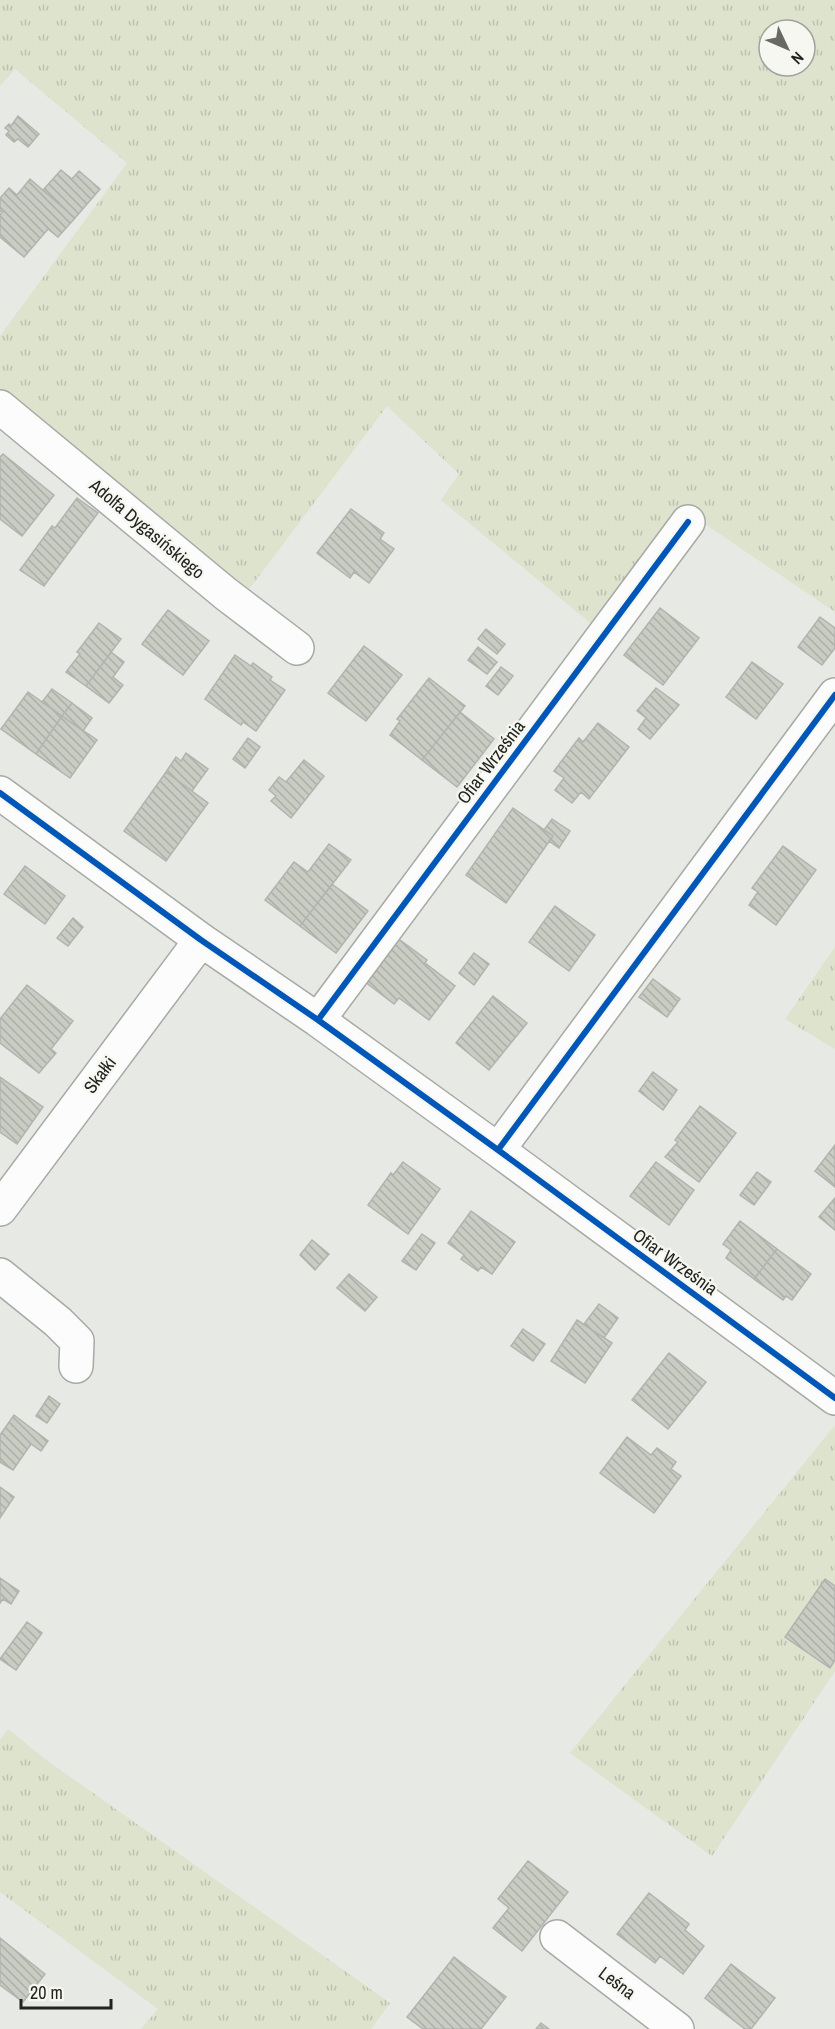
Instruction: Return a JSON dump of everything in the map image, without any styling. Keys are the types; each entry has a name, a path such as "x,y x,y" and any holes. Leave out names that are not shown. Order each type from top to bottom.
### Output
{"street":[{"name":"Adolfa Dygasińskiego","path":"0,407 226,594 297,648"},
{"name":"Ofiar Września","path":"318,1020 688,522"},
{"path":"498,1150 835,695"},
{"name":"Ofiar Września","path":"0,793 201,940 318,1020 498,1150 835,1398"},
{"name":"Skałki","path":"0,1209 201,940"},
{"path":"0,1275 58,1322 77,1341 76,1366"},
{"name":"Leśna","path":"557,1937 677,2029"}],"green space":[{"path":"0,0 835,0 835,612 702,522 611,640 441,500 459,474 387,406 229,616 0,421 0,336 127,163 15,69 0,86"},
{"path":"835,947 835,1049 785,1019"},
{"path":"835,1425 835,1671 712,1856 570,1753"},
{"path":"8,1729 45,1759 390,2003 371,2029 141,2029 158,2009 0,1892 0,1740"}],"building":[{"path":"18,116 39,134 28,147 18,139 14,142 6,135 9,131 5,128 9,124 11,126"},
{"path":"61,170 72,179 79,171 100,189 75,218 43,190"},
{"path":"30,179 75,218 58,237 48,229 24,257 0,237 2,212 0,211 0,198 9,188 17,195"},
{"path":"3,454 54,495 22,536 0,519 0,457"},
{"path":"77,498 98,513 44,586 20,570 52,526 55,528"},
{"path":"351,509 384,533 380,539 394,549 369,583 354,572 350,578 317,553"},
{"path":"660,608 699,638 663,685 624,655"},
{"path":"168,610 209,641 183,675 142,644"},
{"path":"820,617 835,628 835,648 822,665 798,647"},
{"path":"99,623 121,639 86,686 66,672 80,654 77,652"},
{"path":"486,629 505,644 497,654 478,639"},
{"path":"364,646 402,675 366,721 328,693"},
{"path":"478,647 497,662 487,674 468,660"},
{"path":"111,652 124,662 113,677 123,685 109,703 86,686"},
{"path":"235,655 251,666 253,663 272,677 270,680 285,690 256,731 243,722 241,725 205,699"},
{"path":"752,662 783,684 756,719 726,697"},
{"path":"501,667 513,676 498,695 486,686"},
{"path":"429,678 465,706 422,760 390,735 400,721 397,719"},
{"path":"656,688 679,705 650,739 638,729 646,718 637,711"},
{"path":"52,689 72,703 62,716 42,702"},
{"path":"28,692 62,716 36,754 1,729"},
{"path":"72,703 92,718 83,731 62,716"},
{"path":"460,712 494,739 457,787 422,760"},
{"path":"62,716 97,740 70,778 36,754"},
{"path":"598,723 629,747 589,799 581,792 572,803 555,790 564,778 554,771 579,738 583,742"},
{"path":"248,738 260,747 245,768 233,759"},
{"path":"186,753 208,769 192,791 166,772 176,757 181,761"},
{"path":"304,760 324,776 291,818 271,801 276,796 269,790 279,777 286,782"},
{"path":"166,772 208,803 166,861 124,831"},
{"path":"513,808 553,836 506,903 466,875"},
{"path":"552,819 570,831 559,848 549,841 553,836 544,830"},
{"path":"329,844 351,860 300,926 265,900 294,862 308,872"},
{"path":"783,846 816,870 776,925 749,905 758,892 752,888"},
{"path":"25,866 65,896 45,924 4,894"},
{"path":"332,884 368,911 336,953 300,926"},
{"path":"555,906 595,935 569,971 529,942"},
{"path":"73,918 83,927 68,946 57,938"},
{"path":"396,937 427,960 425,963 455,986 429,1020 399,998 394,1004 364,981"},
{"path":"474,953 489,964 474,985 459,973"},
{"path":"653,979 680,999 667,1017 639,997"},
{"path":"27,985 73,1021 51,1049 56,1053 39,1073 0,1043 0,1019"},
{"path":"493,996 527,1023 489,1070 456,1043"},
{"path":"653,1072 677,1090 663,1110 639,1091"},
{"path":"0,1077 43,1107 17,1144 0,1132"},
{"path":"700,1106 736,1133 699,1182 665,1157 678,1142 675,1140"},
{"path":"835,1145 835,1187 815,1171"},
{"path":"403,1162 440,1189 408,1234 368,1205 391,1173 393,1175"},
{"path":"656,1162 694,1190 669,1225 630,1196"},
{"path":"757,1172 771,1182 754,1205 740,1195"},
{"path":"835,1198 835,1230 819,1217"},
{"path":"471,1211 515,1242 492,1274 481,1267 478,1271 461,1259 464,1255 448,1243"},
{"path":"740,1221 777,1249 754,1279 726,1258 731,1250 723,1244"},
{"path":"422,1234 435,1243 416,1270 402,1261"},
{"path":"312,1240 329,1254 315,1270 300,1255"},
{"path":"777,1249 811,1274 792,1300 786,1296 783,1300 754,1279"},
{"path":"349,1274 377,1297 365,1311 337,1288"},
{"path":"599,1304 618,1318 604,1338 584,1324"},
{"path":"577,1320 612,1343 585,1383 551,1361"},
{"path":"523,1329 545,1344 533,1361 511,1346"},
{"path":"669,1353 706,1382 668,1429 632,1400"},
{"path":"49,1396 60,1404 47,1423 36,1416"},
{"path":"14,1415 48,1441 41,1451 31,1444 13,1470 0,1462 0,1435"},
{"path":"627,1437 651,1455 657,1448 676,1462 671,1469 681,1476 654,1513 600,1473"},
{"path":"0,1487 14,1497 0,1518"},
{"path":"0,1578 19,1591 11,1604 3,1599 0,1603"},
{"path":"825,1579 835,1586 835,1660 830,1668 785,1637"},
{"path":"27,1622 42,1633 16,1670 0,1659"},
{"path":"528,1861 568,1892 522,1951 493,1928 509,1908 498,1899"},
{"path":"649,1893 689,1924 685,1930 704,1946 683,1974 660,1956 655,1963 617,1934"},
{"path":"0,1938 45,1974 23,2002 0,1985"},
{"path":"454,1957 506,1997 481,2029 423,2029 407,2017"},
{"path":"731,1964 775,1998 751,2029 745,2029 705,1998"},
{"path":"541,2023 549,2029 536,2029"}],"cycle path":[{"path":"318,1020 688,522"},
{"path":"498,1150 835,695"},
{"path":"0,793 201,940 318,1020 498,1150 835,1398"}]}
